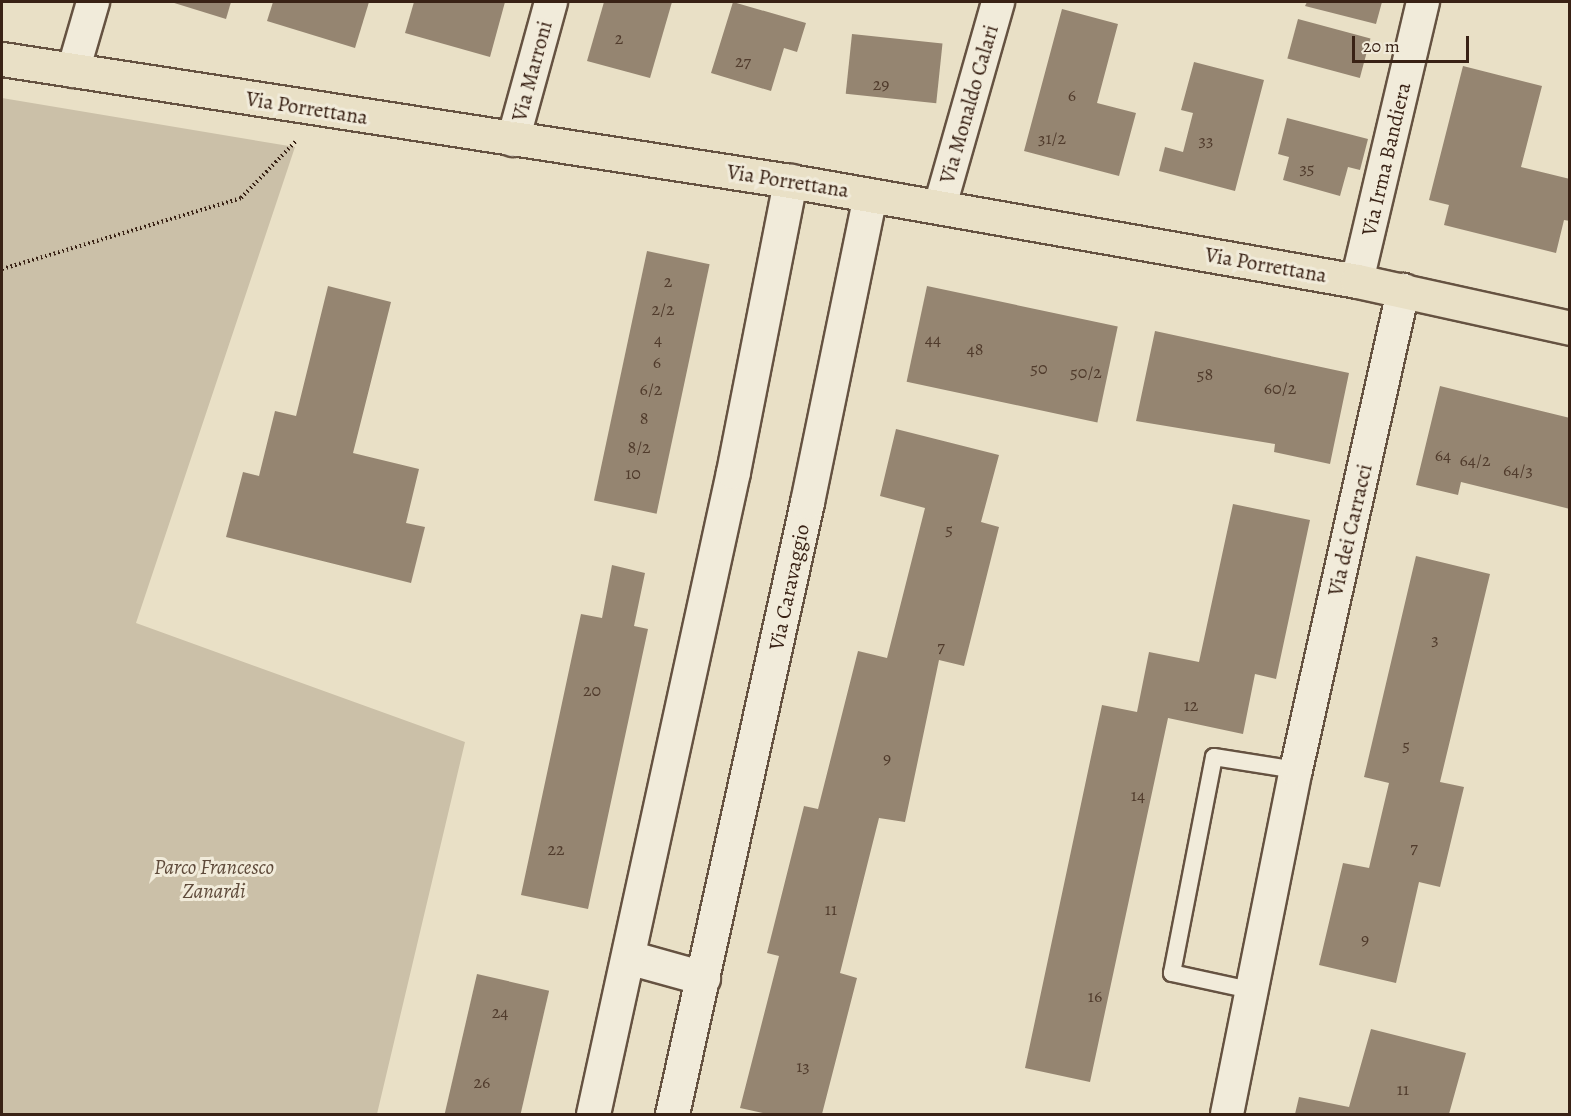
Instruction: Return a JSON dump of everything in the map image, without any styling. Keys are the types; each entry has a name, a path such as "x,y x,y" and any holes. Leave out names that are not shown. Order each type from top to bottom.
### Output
{"main road":[{"name":"Via Porrettana","path":"2,59 940,206 1357,281 1569,328"},
{"path":"593,1114 733,472 790,181"},
{"name":"Via Caravaggio","path":"672,1114 807,502 870,195"},
{"path":"628,957 703,978"}],"street":[{"path":"73,71 93,2"},
{"name":"Via Marroni","path":"513,140 551,2"},
{"name":"Via Monaldo Calari","path":"940,206 998,2"},
{"name":"Via Irma Bandiera","path":"1357,281 1423,2"},
{"name":"Via dei Carracci","path":"1227,1114 1250,990 1296,770 1403,290"}],"lane":[{"path":"1250,990 1172,973 1214,757 1296,770"}],"path":[{"path":"2,269 241,198 325,110"}],"green space":[{"name":"Parco Francesco Zanardi","path":"2,98 295,147 136,623 465,742 377,1114 2,1114"}],"building":[{"path":"171,2 231,2 226,19"},
{"path":"273,2 369,2 355,48 267,21"},
{"path":"414,2 505,2 490,57 405,33"},
{"path":"604,2 672,2 650,78 587,61"},
{"path":"733,2 806,23 797,52 784,48 771,91 711,73"},
{"path":"1307,2 1382,2 1376,24 1305,6"},
{"path":"1062,9 1118,24 1097,103 1136,113 1119,176 1024,151"},
{"path":"1298,19 1370,38 1360,78 1287,59"},
{"path":"852,34 943,44 936,103 846,94"},
{"path":"1194,62 1264,80 1235,191 1159,171 1165,147 1183,152 1193,113 1181,110"},
{"path":"1463,66 1542,86 1521,167 1570,179 1570,221 1564,220 1556,253 1444,225 1449,205 1429,200"},
{"path":"1287,118 1368,139 1360,170 1348,167 1340,196 1283,180 1289,157 1278,154"},
{"path":"647,251 710,264 657,514 594,500"},
{"path":"328,286 391,302 353,453 419,469 406,523 425,527 411,583 226,537 243,472 259,476 275,411 296,416"},
{"path":"927,286 1118,327 1097,422 907,382"},
{"path":"1155,331 1349,373 1330,464 1274,452 1275,444 1136,421"},
{"path":"1440,386 1570,418 1570,509 1461,482 1458,495 1416,485"},
{"path":"896,429 999,455 981,522 999,527 964,666 939,660 905,822 879,818 840,973 857,978 822,1114 767,1114 740,1108 779,956 767,953 804,806 818,809 858,651 887,658 925,508 880,496"},
{"path":"1233,504 1310,520 1276,679 1255,674 1243,734 1168,718 1090,1082 1025,1068 1102,705 1137,712 1149,652 1199,662"},
{"path":"1416,556 1490,574 1440,782 1464,787 1440,887 1419,882 1396,983 1319,965 1343,863 1369,868 1389,783 1364,777"},
{"path":"612,565 645,573 634,626 648,629 588,909 521,895 581,614 602,618"},
{"path":"477,974 549,991 521,1114 445,1114"},
{"path":"1371,1029 1466,1053 1449,1114 1295,1114 1299,1097 1349,1107"}]}
